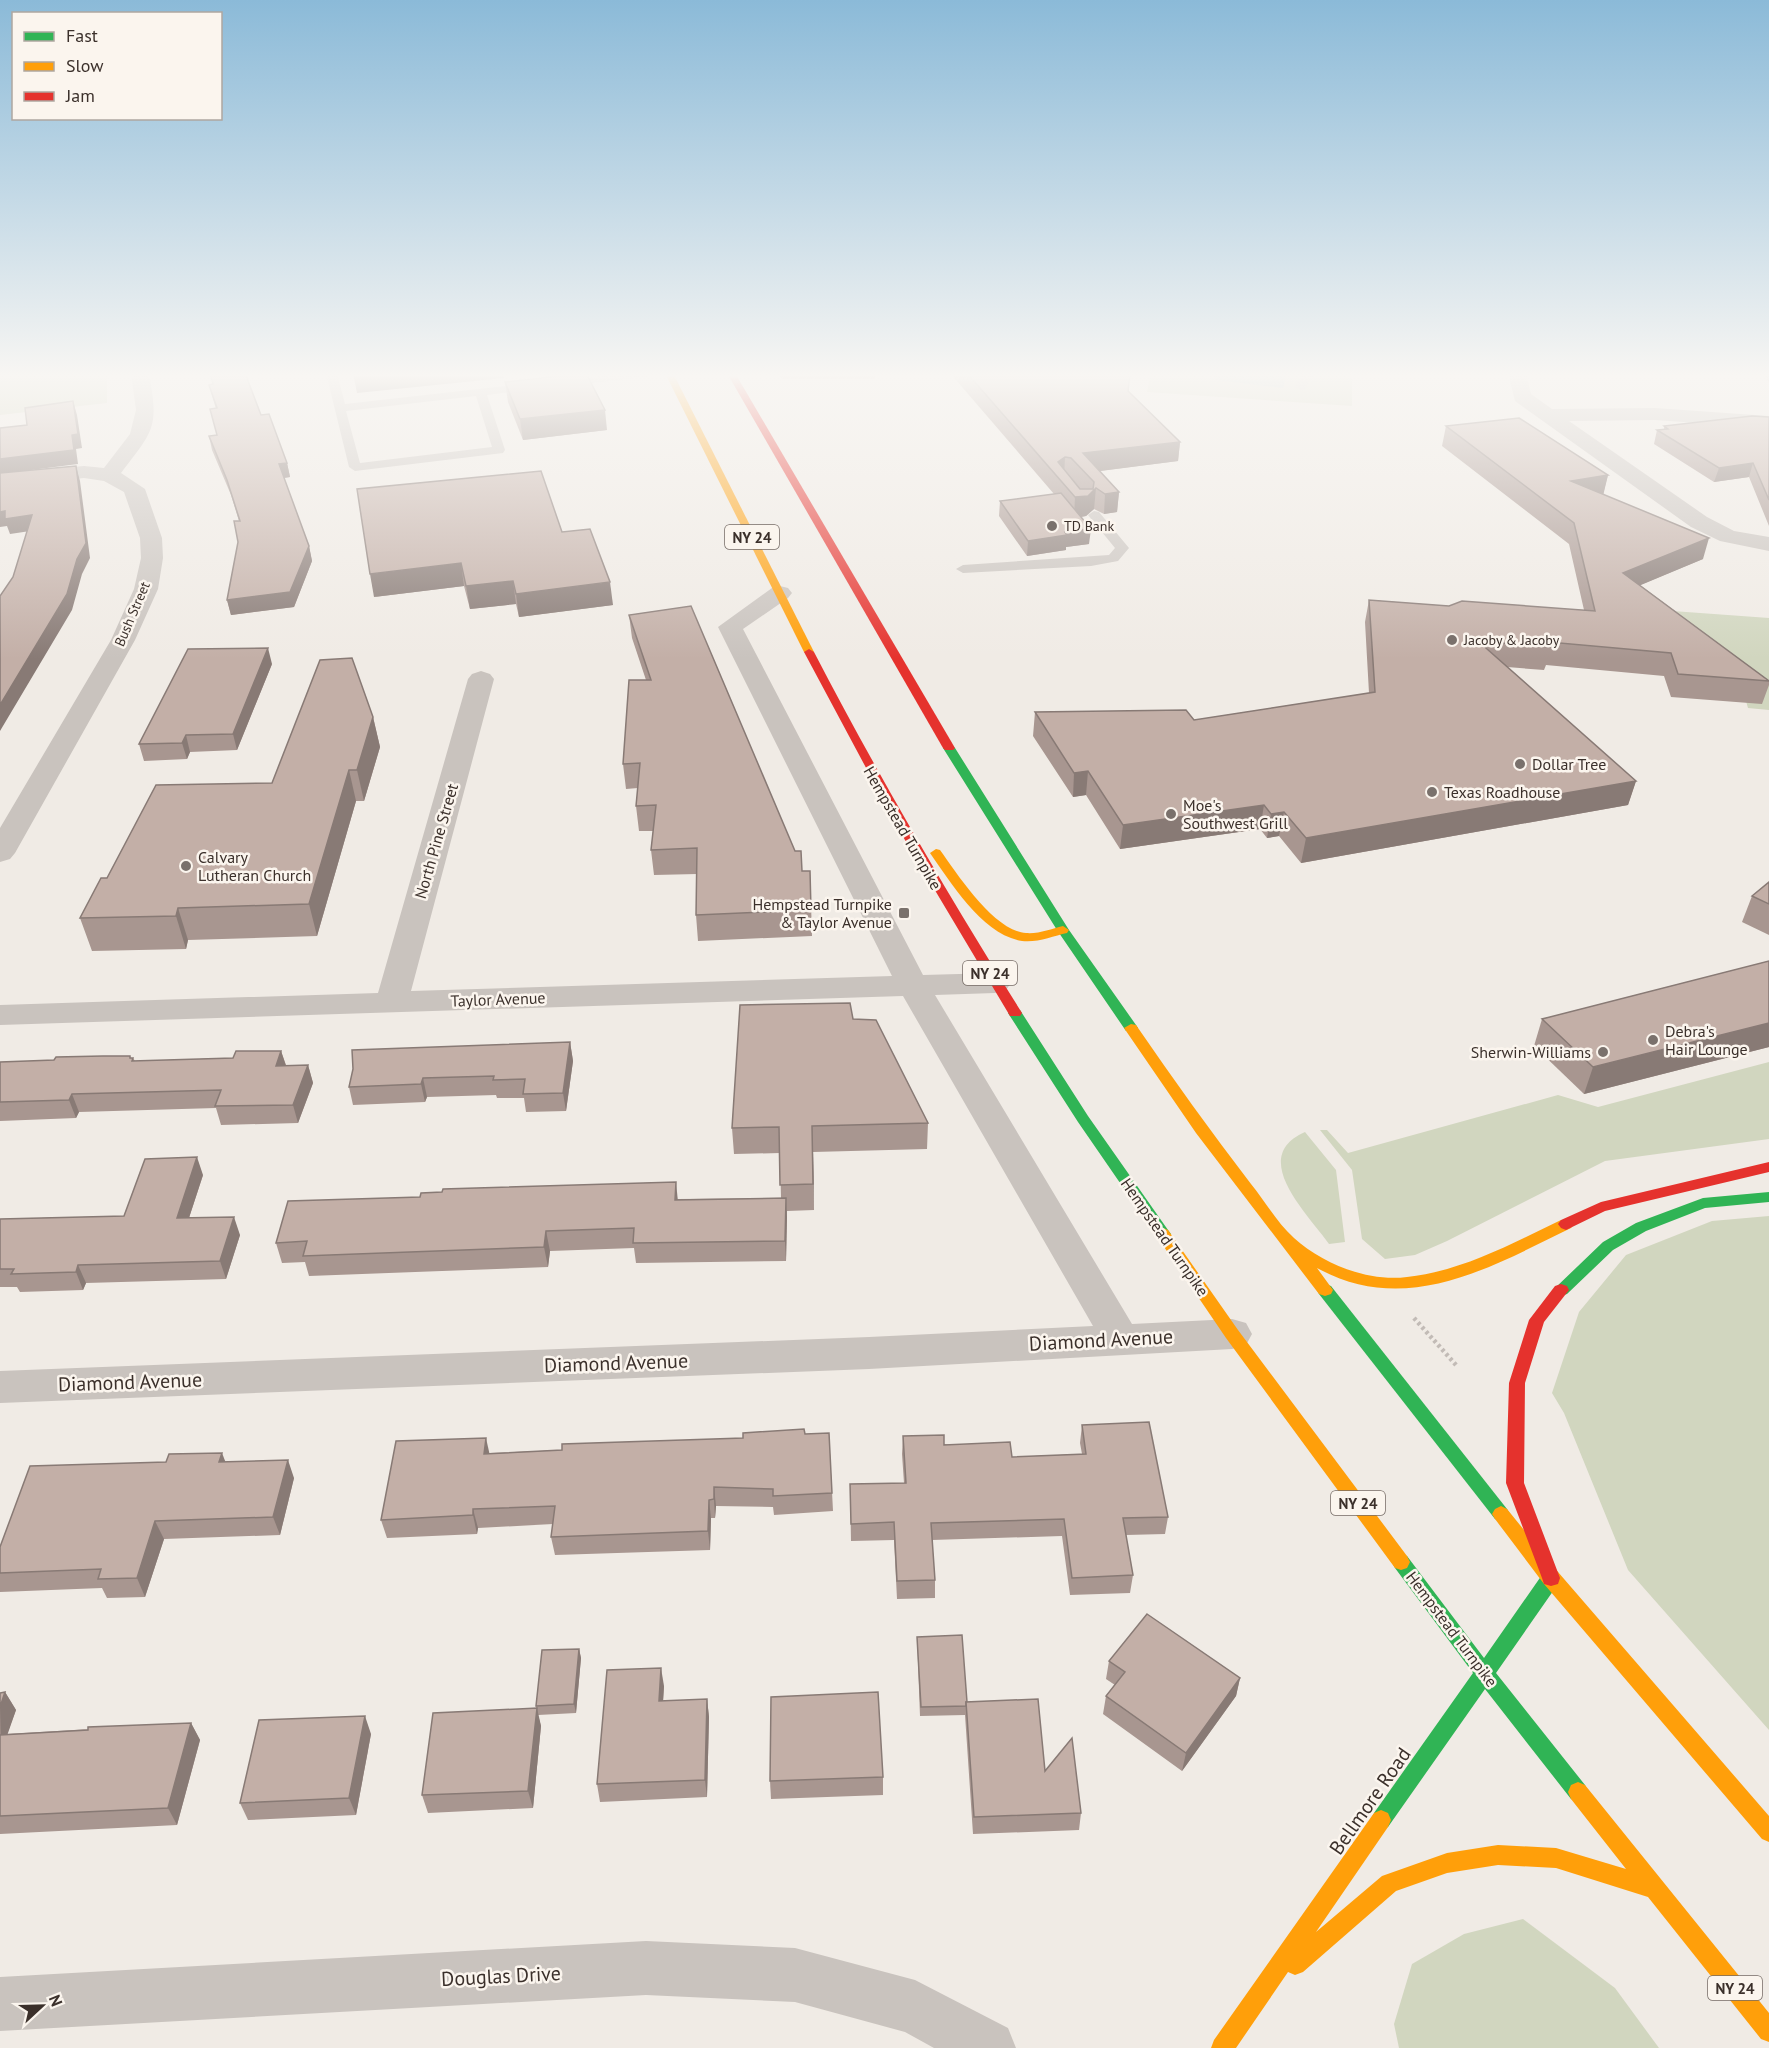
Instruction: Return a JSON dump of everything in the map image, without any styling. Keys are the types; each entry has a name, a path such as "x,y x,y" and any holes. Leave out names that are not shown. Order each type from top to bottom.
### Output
{"main road":[{"name":"Hempstead Turnpike","path":"717,469 857,747 995,983 1083,1119 1232,1334 1484,1673 1769,2031"},
{"path":"786,469 940,733 1063,930 1201,1129 1284,1239 1551,1578 1766,1828"},
{"path":"857,747 940,858 997,922 1011,933 1025,937 1063,930"},
{"path":"1284,1239 1318,1262 1348,1276 1385,1284 1419,1283 1467,1270 1601,1207 1769,1167"},
{"path":"1551,1578 1515,1483 1517,1383 1537,1320 1571,1278 1608,1246 1641,1227 1703,1203 1769,1197"},
{"name":"Bellmore Road","path":"1222,2048 1551,1578"},
{"path":"1257,1996 1389,1883 1448,1863 1498,1855 1556,1858 1655,1888"}],"street":[{"path":"0,480 84,472 109,475 114,469"},
{"path":"1622,469 1699,522 1728,536 1769,544"},
{"name":"Bush Street","path":"0,853 123,640 146,589 152,558 151,538 134,489 109,475"},
{"path":"780,593 730,627 913,986 1121,1339"},
{"name":"North Pine Street","path":"392,1002 481,679"},
{"name":"Taylor Avenue","path":"0,1015 995,983"},
{"name":"Diamond Avenue","path":"0,1387 870,1353 1232,1334"},
{"name":"Douglas Drive","path":"0,2004 646,1968 795,1975 915,2007 988,2048"}],"lane":[{"path":"963,569 1091,562 1113,558 1122,548 1094,515"}],"path":[{"path":"1411,1314 1456,1365"}],"green space":[{"path":"1645,609 1769,618 1769,710 1748,708 1742,687"},
{"path":"1769,1062 1769,1139 1605,1161 1415,1255 1385,1259 1362,1239 1352,1170 1320,1130 1327,1130 1348,1153 1558,1095 1598,1107"},
{"path":"1305,1132 1336,1170 1345,1242 1329,1244 1287,1186 1282,1170 1282,1156 1289,1143"},
{"path":"1769,1216 1769,1730 1628,1570 1564,1413 1552,1393 1579,1312 1626,1255 1712,1221"},
{"path":"1523,1919 1615,1988 1659,2048 1399,2048 1394,2024 1412,1964 1464,1934"}],"building":[{"path":"76,469 86,543 77,559 67,594 0,705 0,596 13,577 32,515 5,519 5,511 0,512 0,473"},
{"path":"222,469 281,469 309,546 290,592 227,600 238,542 234,521 240,521"},
{"path":"1050,469 1063,469 1080,489 1093,489 1094,482 1081,469 1097,469 1119,492 1105,494 1096,488 1088,496 1075,497"},
{"path":"1502,469 1598,469 1608,475 1571,481 1709,538 1623,573 1769,681 1678,674 1671,653 1549,642 1550,647 1478,641 1636,781 1306,838 1284,812 1271,814 1264,805 1123,825 1088,771 1074,773 1035,712 1186,710 1194,720 1375,692 1369,600 1449,606 1462,601 1595,611 1574,523"},
{"path":"1755,469 1769,469 1769,500"},
{"path":"541,471 562,532 590,529 610,582 516,594 513,581 466,586 461,563 370,574 357,489"},
{"path":"1061,493 1091,529 1065,532 1067,535 1028,541 1000,501"},
{"path":"691,606 795,851 801,851 802,871 810,871 811,910 696,915 697,848 651,850 656,805 636,806 640,763 623,764 629,680 651,680 629,615"},
{"path":"268,648 233,734 186,735 182,743 139,744 188,649"},
{"path":"352,658 373,717 357,770 349,770 309,904 178,908 176,916 80,918 101,878 107,878 156,785 272,783 320,660"},
{"path":"1769,882 1769,904 1752,896"},
{"path":"1769,961 1769,1023 1593,1067 1542,1019"},
{"path":"850,1003 853,1019 876,1020 928,1123 812,1126 813,1184 780,1185 779,1127 732,1128 740,1005"},
{"path":"570,1042 563,1093 523,1094 525,1079 493,1080 494,1076 423,1078 421,1084 349,1087 353,1069 352,1050"},
{"path":"236,1051 281,1051 276,1066 308,1065 293,1105 215,1106 221,1090 72,1094 69,1100 0,1102 0,1062 103,1056 130,1056 133,1058 132,1061 233,1058"},
{"path":"197,1157 177,1218 234,1217 220,1261 78,1265 76,1272 11,1274 14,1269 0,1269 0,1219 124,1216 145,1159"},
{"path":"676,1182 675,1200 786,1198 785,1241 633,1243 634,1228 546,1231 544,1247 303,1256 307,1241 276,1243 288,1201 420,1197 421,1193 442,1192 443,1189"},
{"path":"1149,1422 1168,1517 1123,1518 1133,1575 1072,1578 1064,1519 931,1523 935,1580 897,1581 894,1522 851,1524 850,1484 906,1483 903,1436 944,1435 944,1445 1010,1442 1012,1457 1086,1454 1082,1425"},
{"path":"804,1429 805,1434 829,1433 832,1493 773,1496 773,1489 714,1487 714,1499 709,1500 708,1531 551,1537 555,1506 473,1509 473,1515 381,1520 396,1441 486,1438 484,1454 562,1450 562,1444 743,1438 743,1433"},
{"path":"222,1453 219,1462 288,1460 273,1517 155,1521 137,1578 98,1579 101,1569 0,1573 0,1547 30,1466 166,1462 169,1454"},
{"path":"1147,1614 1240,1678 1186,1753 1106,1696 1125,1672 1109,1661"},
{"path":"962,1635 966,1706 921,1707 917,1637"},
{"path":"579,1649 574,1704 536,1706 542,1650"},
{"path":"661,1668 659,1701 707,1699 705,1780 597,1784 607,1670"},
{"path":"5,1692 0,1707 0,1693"},
{"path":"878,1692 883,1777 770,1781 771,1697"},
{"path":"1038,1699 1045,1771 1072,1738 1081,1813 974,1817 966,1702"},
{"path":"537,1708 528,1791 422,1795 433,1713"},
{"path":"365,1716 349,1798 240,1803 259,1720"},
{"path":"191,1723 168,1808 0,1816 0,1735 88,1730 88,1727"}],"traffic: fast":[{"path":"949,748 1063,930 1131,1028"},
{"path":"1015,1013 1083,1119 1163,1234"},
{"path":"1561,1290 1608,1246 1641,1227 1703,1203 1769,1197"},
{"path":"1325,1290 1501,1514"},
{"path":"1401,1562 1484,1673 1578,1792"},
{"path":"1381,1820 1551,1578"}],"traffic: slow":[{"path":"717,469 809,652"},
{"path":"936,853 974,902 998,926 1022,937 1063,930"},
{"path":"1131,1028 1201,1129 1325,1290"},
{"path":"1284,1239 1323,1264 1348,1276 1376,1283 1405,1284 1433,1280 1460,1272 1566,1224"},
{"path":"1163,1234 1232,1334 1401,1562"},
{"path":"1501,1514 1551,1578 1769,1832"},
{"path":"1578,1792 1769,2031"},
{"path":"1222,2048 1381,1820"},
{"path":"1295,1964 1389,1883 1447,1863 1498,1855 1556,1858 1655,1888"}],"traffic: jam":[{"path":"787,469 949,748"},
{"path":"809,652 908,835 960,925 1015,1013"},
{"path":"1566,1224 1601,1207 1769,1167"},
{"path":"1551,1578 1515,1483 1517,1383 1537,1320 1561,1290"}],"place":[{"name":"TD Bank","path":"1052,526"},
{"name":"Jacoby & Jacoby","path":"1452,640"},
{"name":"Dollar Tree","path":"1520,764"},
{"name":"Texas Roadhouse","path":"1432,792"},
{"name":"Moe's Southwest Grill","path":"1171,814"},
{"name":"Calvary Lutheran Church","path":"186,866"},
{"name":"Hempstead Turnpike & Taylor Avenue","path":"904,913"},
{"name":"Debra's Hair Lounge","path":"1653,1040"},
{"name":"Sherwin-Williams","path":"1603,1052"}]}
